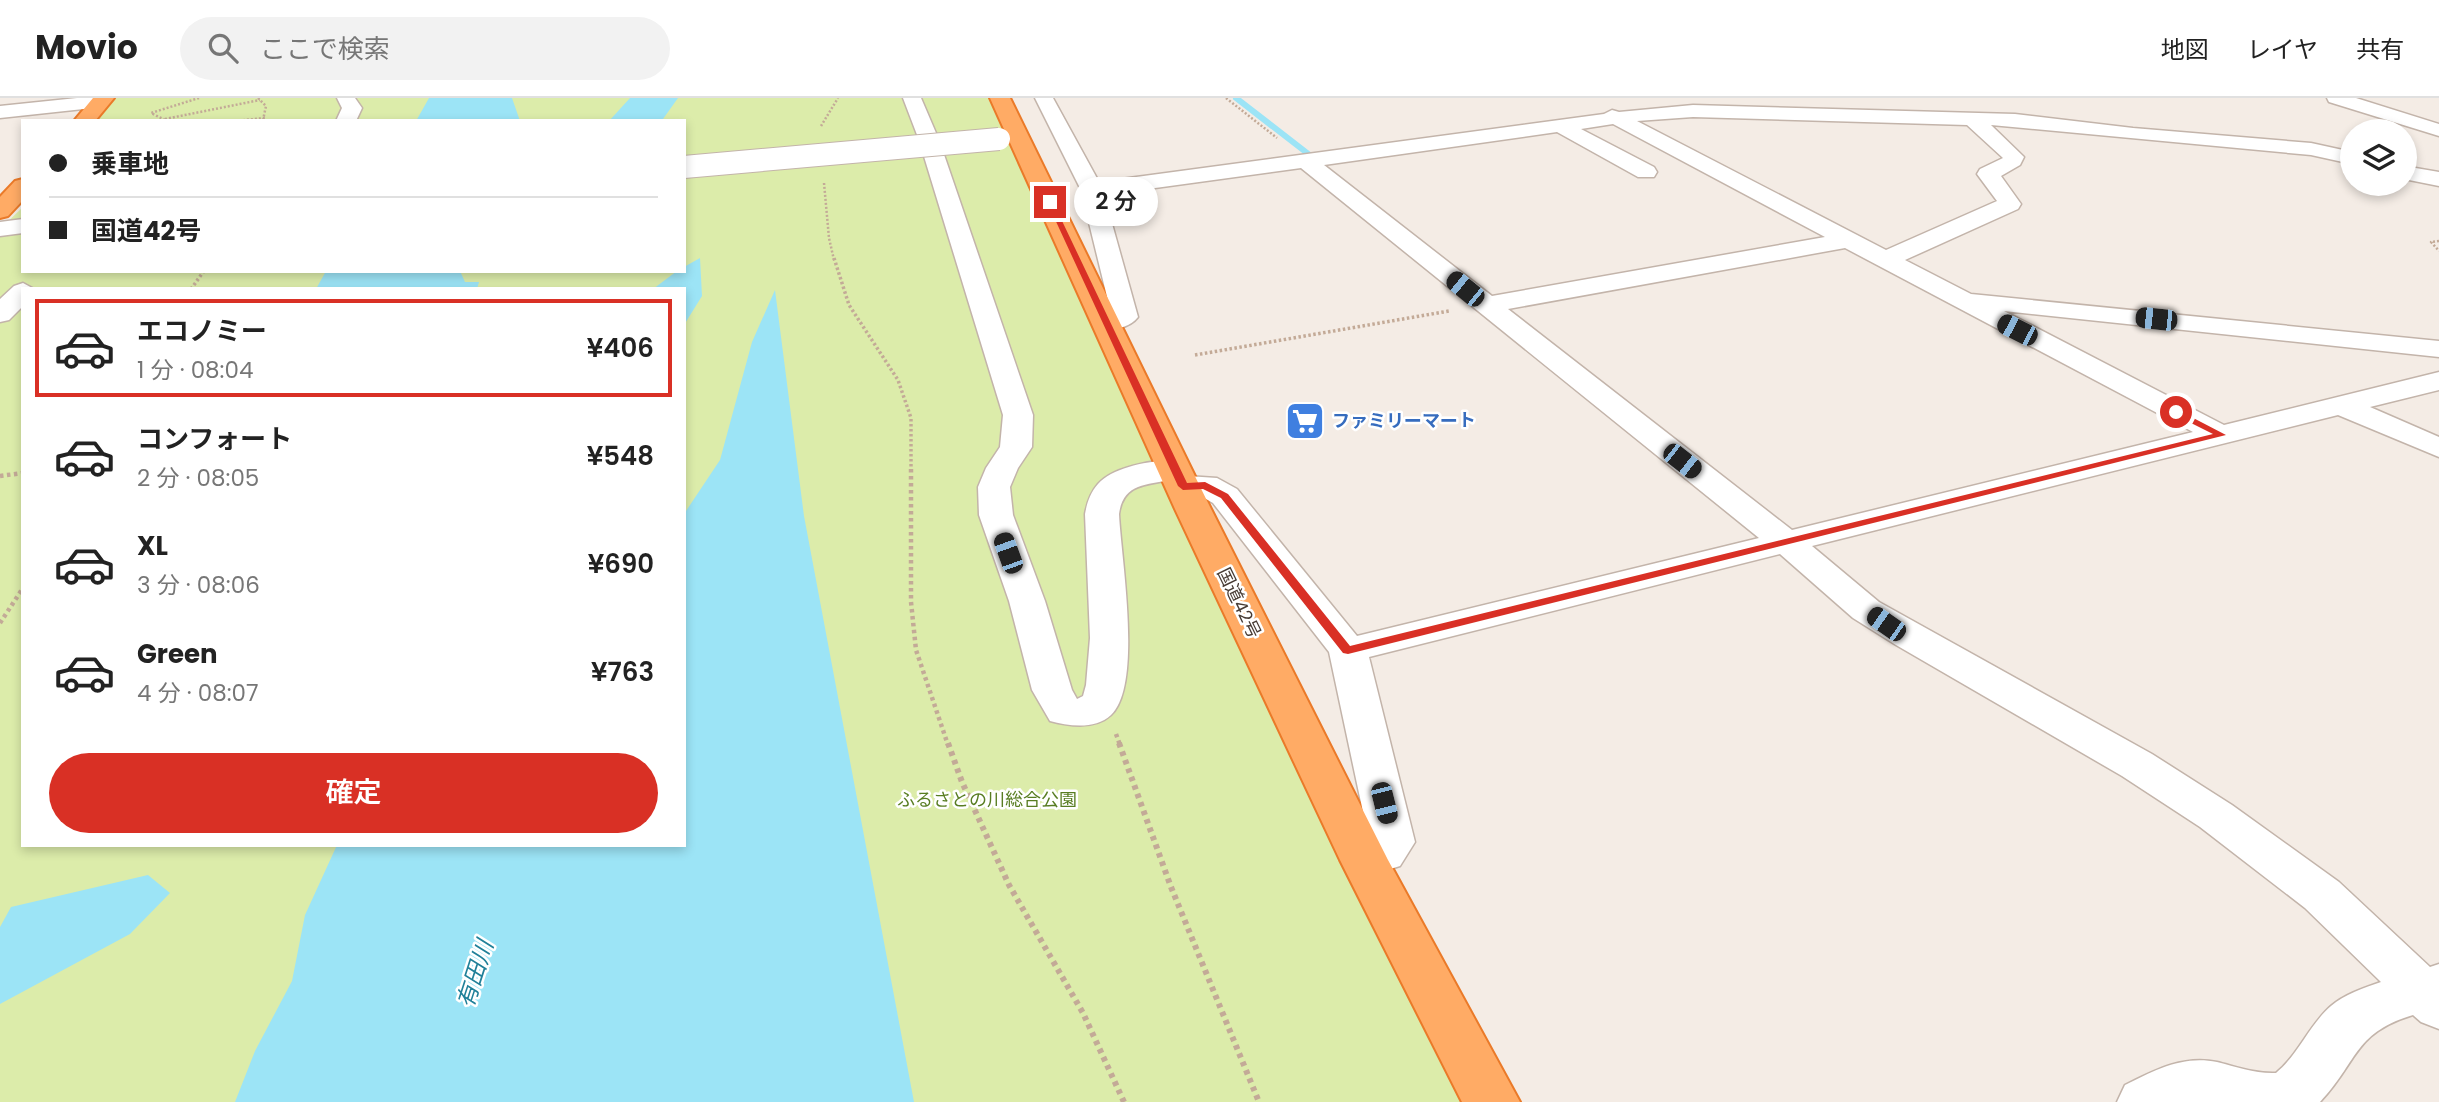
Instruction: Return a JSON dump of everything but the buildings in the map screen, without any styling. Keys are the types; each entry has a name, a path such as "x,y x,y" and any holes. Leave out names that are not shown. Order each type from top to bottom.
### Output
{"highway":[{"name":"国道42号","path":"1000,98 1009,138 1106,323 1364,860 1491,1102"},
{"path":"85,119 103,100"},
{"path":"10,223 21,192"}],"street":[{"path":"346,98 352,104 348,119"},
{"path":"912,98 929,141 1018,415 1016,447 998,478 994,499 1000,531 1027,601 1052,690 1064,711 1086,712 1103,698 1108,614 1102,501 1113,486 1179,478 1205,485 1225,496 1348,650 1392,842 1384,854 1364,860"},
{"path":"1044,98 1092,190 1125,317 1106,323"},
{"path":"2336,98 2439,130"},
{"path":"0,112 103,100"},
{"path":"1586,103 2221,435"},
{"path":"2009,103 2029,121"},
{"path":"1092,190 1560,125 1693,111 2029,121 2133,134 2311,149 2340,155"},
{"path":"1886,259 2010,204 1988,174 2013,161 2014,157 1971,118"},
{"path":"1560,125 1646,172"},
{"path":"686,167 1009,138"},
{"path":"1306,161 1886,624 2137,765 2225,823 2322,895 2434,995"},
{"path":"2417,175 2439,179"},
{"path":"1485,304 1849,240"},
{"path":"27,287 40,273"},
{"path":"0,314 21,293"},
{"path":"1962,298 2439,349"},
{"path":"1348,650 2439,381"},
{"path":"2341,405 2439,448"},
{"path":"2144,1102 2193,1083 2215,1087 2249,1099 2270,1101 2287,1096 2303,1081 2348,1022 2362,1012 2434,995"}],"path":[{"path":"163,119 151,113 199,98"},
{"path":"820,135 821,124 838,98"},
{"path":"1226,98 1306,161"},
{"path":"169,119 259,99 267,110 264,119"},
{"path":"823,179 829,238 839,281 849,305 898,380 911,418 911,602 916,650 925,682 962,782 1009,885 1083,1013 1125,1102"},
{"path":"2439,241 2431,243 2439,251"},
{"path":"1195,355 1485,304"},
{"path":"0,476 21,473"},
{"path":"0,623 21,591"},
{"path":"1104,690 1111,720 1171,887 1259,1102"}],"green space":[{"name":"ふるさとの川総合公園","path":"115,98 991,98 1471,1102 0,1102 0,229 21,209 21,273 686,273 686,119 98,119"}],"water":[{"path":"429,98 512,98 519,119 417,119"},
{"path":"630,98 678,98 663,119 611,119"},
{"path":"700,258 702,296 686,322 686,287 656,287 674,273 686,273 686,266"},
{"path":"325,273 461,273 465,282 479,282 478,287 317,287"},
{"name":"有田川","path":"775,290 804,516 914,1102 235,1102 255,1051 292,981 305,915 336,847 686,847 686,511 720,460 752,342"},
{"path":"148,875 170,893 130,934 0,1004 0,927 11,907"}],"waterway":[{"path":"1236,98 1320,163"}],"place":[{"name":"ファミリーマート","path":"1305,421"}],"route":[{"path":"1050,202 1183,486 1205,485 1225,496 1348,650 2221,435 2176,412"}]}
